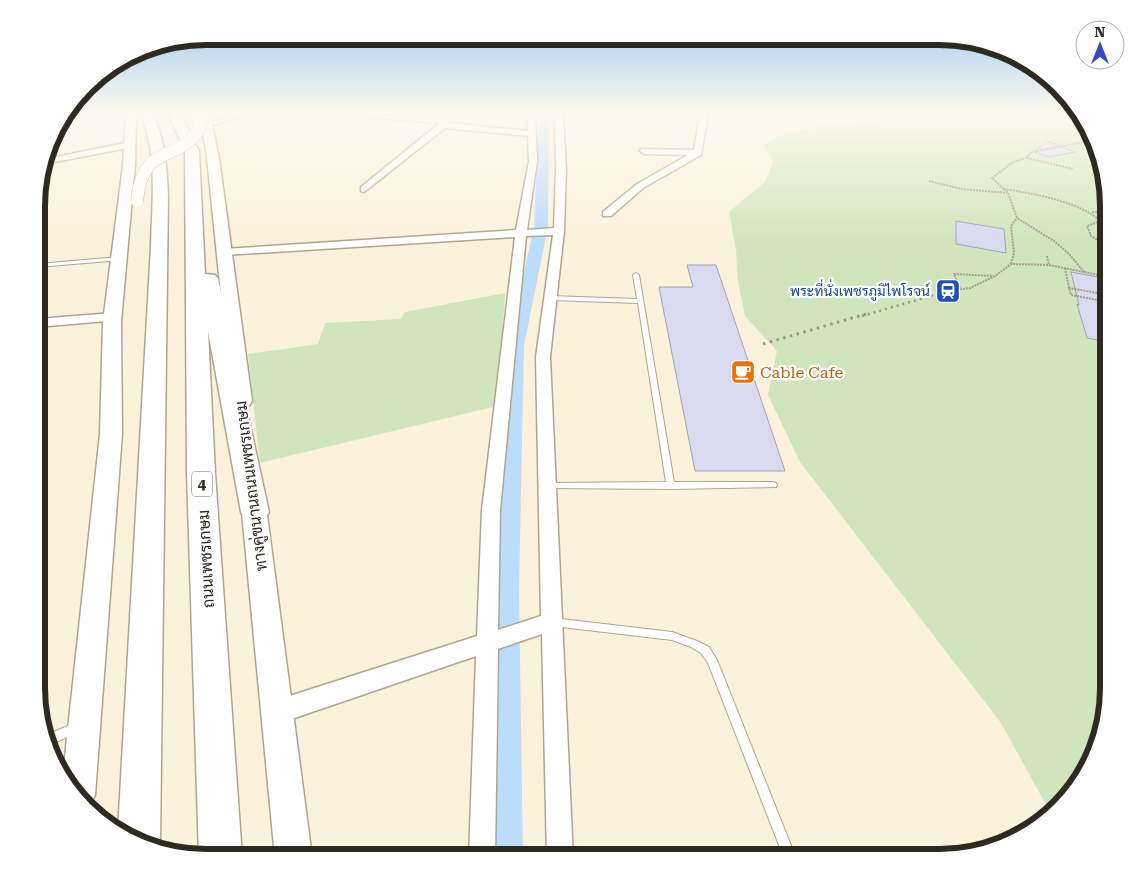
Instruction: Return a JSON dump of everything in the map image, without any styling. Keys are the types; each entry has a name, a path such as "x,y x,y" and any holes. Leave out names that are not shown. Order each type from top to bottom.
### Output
{"highway":[{"path":"139,835 160,246 158,156"},
{"name":"ถนนเพชรเกษม","path":"192,156 201,473 221,849"},
{"path":"193,207 255,512"}],"main road":[{"path":"111,434 113,317 129,156"},
{"path":"79,787 117,362 132,266 137,201 141,177 145,168 165,156"},
{"name":"ทางคู่ขนานถนนเพชรเกษม","path":"209,156 224,252 293,849"}],"street":[{"path":"51,161 76,156"},
{"path":"364,189 403,156"},
{"path":"482,849 490,510 525,233 532,156"},
{"path":"560,849 542,357 550,298 561,156"},
{"path":"607,214 640,186 693,156"},
{"path":"224,252 555,231"},
{"path":"45,322 113,317"},
{"path":"277,712 551,622"}],"lane":[{"path":"45,265 119,260"},
{"path":"636,274 672,486"},
{"path":"550,298 640,301"},
{"path":"547,486 773,485"},
{"path":"551,622 672,636 705,650 712,660 730,702 787,849"},
{"path":"53,738 84,724"}],"path":[{"path":"1028,156 1012,162 992,178 1008,194 1017,218 1045,233 1076,259 1084,272"},
{"path":"1026,158 1073,169"},
{"path":"929,181 962,189 1008,194"},
{"path":"1003,188 1025,192 1091,212 1100,212"},
{"path":"1091,212 1100,221 1087,226 1091,236 1100,242"},
{"path":"948,291 970,288 996,276 1011,264 1014,253 1011,226 1017,218"},
{"path":"1047,256 1049,265"},
{"path":"1011,264 1049,265 1100,275"},
{"path":"1065,268 1071,295 1100,302"},
{"path":"960,288 954,274 996,276"},
{"path":"1069,288 1100,293"}],"green space":[{"path":"770,156 1092,156 1097,174 1100,195 1100,699 1097,720 1088,750 1073,778 1047,807 1001,723 800,462 768,395 777,351 745,316 738,282 736,250 729,212 765,182 773,162"},
{"path":"505,293 497,406 260,463 248,354 318,344 325,323 401,319 405,312"}],"building":[{"path":"956,221 1004,229 1006,253 956,244"},
{"path":"687,265 716,265 785,471 695,471 659,287 693,287"},
{"path":"1071,272 1100,277 1100,340 1087,338 1077,304 1079,305"}],"waterway":[{"path":"507,849 507,590 516,345 541,227 543,156"}],"railway":[{"path":"862,316 948,291"},
{"path":"763,344 866,314"}],"place":[{"name":"พระที่นั่งเพชรภูมิไพโรจน์","path":"948,291"},
{"name":"Cable Cafe","path":"743,372"}]}
